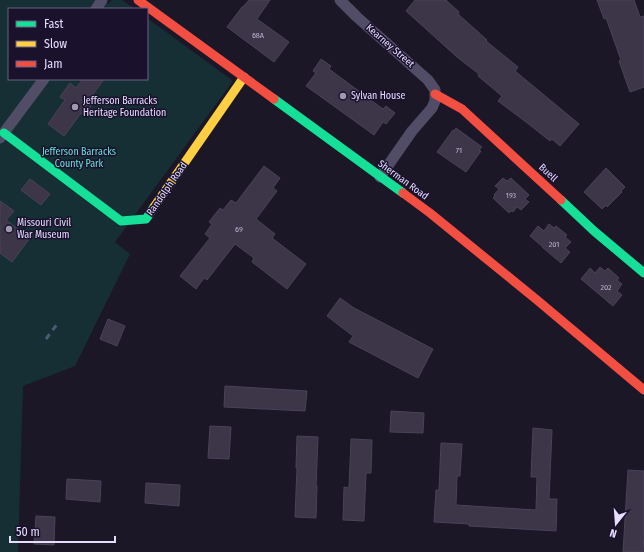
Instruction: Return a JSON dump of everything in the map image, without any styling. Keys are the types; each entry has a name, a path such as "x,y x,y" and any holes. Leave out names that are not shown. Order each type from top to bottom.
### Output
{"street":[{"name":"Sherman Road","path":"138,0 436,218 644,390"},
{"name":"Kearney Street","path":"340,0 357,18 428,80 435,90 435,94"},
{"name":"Randolph Road","path":"2,136 121,222 146,219 244,77"},
{"path":"2,136 43,80"},
{"path":"380,176 412,131 432,108 435,101 435,94"},
{"name":"Buell","path":"435,94 462,109 594,231 644,273"}],"green space":[{"name":"Jefferson Barracks County Park","path":"0,0 103,0 108,4 112,0 122,0 134,8 8,8 8,80 148,80 148,19 233,81 115,242 130,254 75,366 23,386 18,552 0,552"}],"building":[{"path":"249,0 270,0 257,19 289,42 274,62 227,27"},
{"path":"415,0 446,0 459,12 458,14 487,40 486,41 518,67 515,71 579,124 560,146 552,139 550,141 498,101 502,96 478,76 479,74 457,57 406,11"},
{"path":"597,0 634,0 640,17 644,16 644,87 630,92 619,61 621,60 606,18 604,19"},
{"name":"Sylvan House","path":"321,59 331,66 329,69 383,109 386,106 395,113 386,124 383,122 374,135 306,86 316,73 313,71"},
{"name":"Jefferson Barracks Heritage Foundation","path":"82,80 103,80 91,97 95,100 84,116 81,113 64,136 48,124 65,100 60,97 70,83 76,88"},
{"path":"456,128 482,147 479,150 481,151 466,172 437,152"},
{"path":"264,166 280,178 273,188 277,191 256,219 275,234 272,238 306,264 287,289 252,262 254,258 235,244 207,280 204,278 196,289 180,276 210,238 205,234 212,224 209,222 220,208 223,210 231,200 236,203"},
{"path":"606,168 625,187 607,207 606,205 602,209 584,192"},
{"path":"503,178 507,181 511,178 529,195 525,199 529,202 521,210 517,207 513,212 511,211 509,213 493,198 499,189 495,186"},
{"path":"30,179 50,194 41,205 21,190"},
{"name":"Missouri Civil War Museum","path":"0,201 14,211 6,220 30,238 12,262 0,253"},
{"path":"549,224 554,228 556,226 567,235 565,237 571,242 565,248 570,252 561,263 530,236 538,226 544,231"},
{"path":"600,267 605,271 608,268 619,278 617,280 622,284 617,291 622,295 613,306 581,279 590,268 595,273"},
{"path":"340,298 354,308 433,349 418,378 349,342 353,336 327,316"},
{"path":"108,319 125,326 117,346 100,339"},
{"path":"225,386 307,391 305,411 224,407"},
{"path":"391,411 424,413 423,433 390,432"},
{"path":"210,426 231,427 229,459 208,458"},
{"path":"533,428 552,430 549,499 557,499 556,531 469,526 469,524 434,522 436,490 439,490 441,443 462,444 460,476 457,476 456,505 536,510 537,477 531,477"},
{"path":"297,436 318,437 316,518 295,517"},
{"path":"351,439 372,440 371,473 366,473 364,521 343,520 344,487 349,488"},
{"path":"628,470 644,471 643,552 623,552"},
{"path":"67,479 101,481 100,502 66,499"},
{"path":"146,483 180,485 179,506 145,503"},
{"path":"36,516 55,517 54,545 34,544"}],"railway":[{"path":"46,339 58,323"}],"traffic: fast":[{"path":"274,99 403,193"},
{"path":"4,133 121,221 146,219 154,207"},
{"path":"561,200 594,231 644,273"}],"traffic: slow":[{"path":"154,207 244,77"}],"traffic: jam":[{"path":"138,0 274,99"},
{"path":"435,94 462,109 561,200"},
{"path":"403,193 430,213 537,300 644,390"}],"place":[{"name":"Sylvan House","path":"343,96"},
{"name":"Jefferson Barracks Heritage Foundation","path":"75,107"},
{"name":"Missouri Civil War Museum","path":"9,229"}]}
